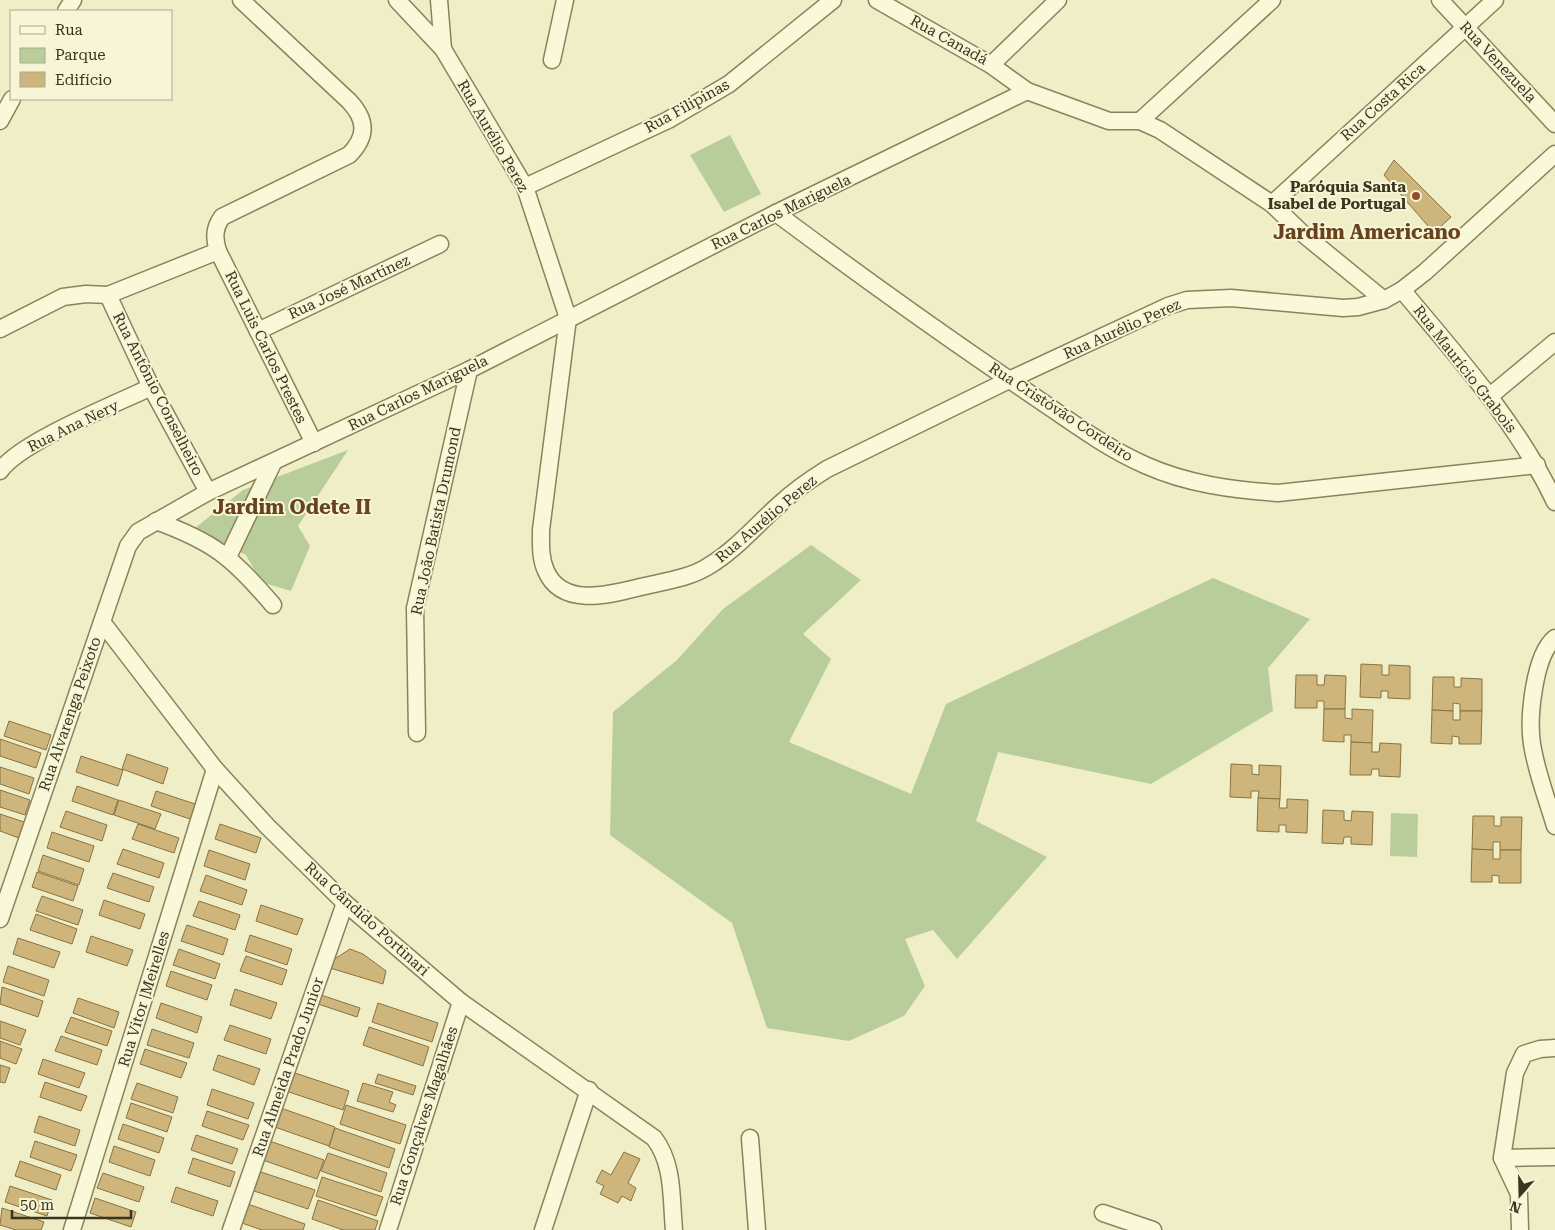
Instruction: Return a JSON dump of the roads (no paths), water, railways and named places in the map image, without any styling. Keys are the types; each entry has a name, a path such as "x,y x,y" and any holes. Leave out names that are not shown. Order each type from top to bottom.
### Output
{"street":[{"path":"0,329 63,297 86,294 108,296 218,251 214,240 218,223 222,217 350,155 358,146 362,136 361,117 357,109 241,0"},
{"path":"398,0 443,49"},
{"name":"Rua Aurélio Perez","path":"439,0 443,49 525,187 568,318 541,530 541,550 547,573 557,586 578,595 589,597 625,591 693,574 706,568 725,555 802,485 827,469 1009,380 1168,306 1187,300 1231,298 1343,308 1358,307 1384,300 1402,290 1440,260 1555,154"},
{"path":"552,60 564,0"},
{"name":"Rua Filipinas","path":"525,187 668,120 729,84 833,0"},
{"name":"Rua Canadá","path":"877,0 991,65 1058,0"},
{"path":"1140,121 1272,0"},
{"name":"Rua Venezuela","path":"1440,0 1555,124"},
{"name":"Rua Costa Rica","path":"1272,204 1495,0"},
{"path":"991,65 1027,91 1109,121 1140,121 1160,130 1272,204 1302,233 1384,300"},
{"name":"Rua Carlos Mariguela","path":"156,521 208,492 274,463 469,370 776,213 1027,91"},
{"path":"0,121 11,100"},
{"name":"Rua Cristóvão Cordeiro","path":"776,213 1009,380 1112,448 1146,466 1198,482 1235,490 1278,493 1537,465"},
{"name":"Rua José Martinez","path":"258,331 440,244"},
{"name":"Rua Luis Carlos Prestes","path":"218,251 314,443"},
{"name":"Rua Maurício Grabois","path":"1402,290 1490,396 1537,465 1555,502"},
{"name":"Rua Antônio Conselheiro","path":"108,296 151,387 208,492"},
{"path":"1490,396 1555,342"},
{"name":"Rua João Batista Drumond","path":"417,733 415,608 469,370"},
{"name":"Rua Ana Nery","path":"0,471 16,454 40,440 151,387"},
{"path":"228,557 274,463"},
{"path":"156,521 202,539 228,557 273,605"},
{"name":"Rua Alvarenga Peixoto","path":"0,919 3,899 130,540 138,532 156,521"},
{"name":"Rua Cândido Portinari","path":"102,622 215,768 267,826 345,903 461,1002 589,1090 654,1138 666,1158 670,1171 674,1230"},
{"path":"1555,638 1540,660 1531,729 1532,745 1555,826"},
{"name":"Rua Vitor |Meirelles","path":"72,1230 215,768"},
{"name":"Rua Almeida Prado Junior","path":"231,1230 345,903"},
{"name":"Rua Gonçalves Magalhães","path":"388,1230 461,1002"},
{"path":"1520,1230 1520,1194 1502,1158 1514,1082 1520,1058 1530,1051 1555,1048"},
{"path":"543,1230 589,1090"},
{"path":"750,1138 757,1225 771,1230"},
{"path":"1502,1158 1555,1157"},
{"path":"1103,1213 1153,1230"}],"place":[{"name":"Paróquia Santa Isabel de Portugal","path":"1416,196"}],"district":[{"name":"Jardim Americano","path":"1367,232"},
{"name":"Jardim Odete II","path":"292,507"}]}
